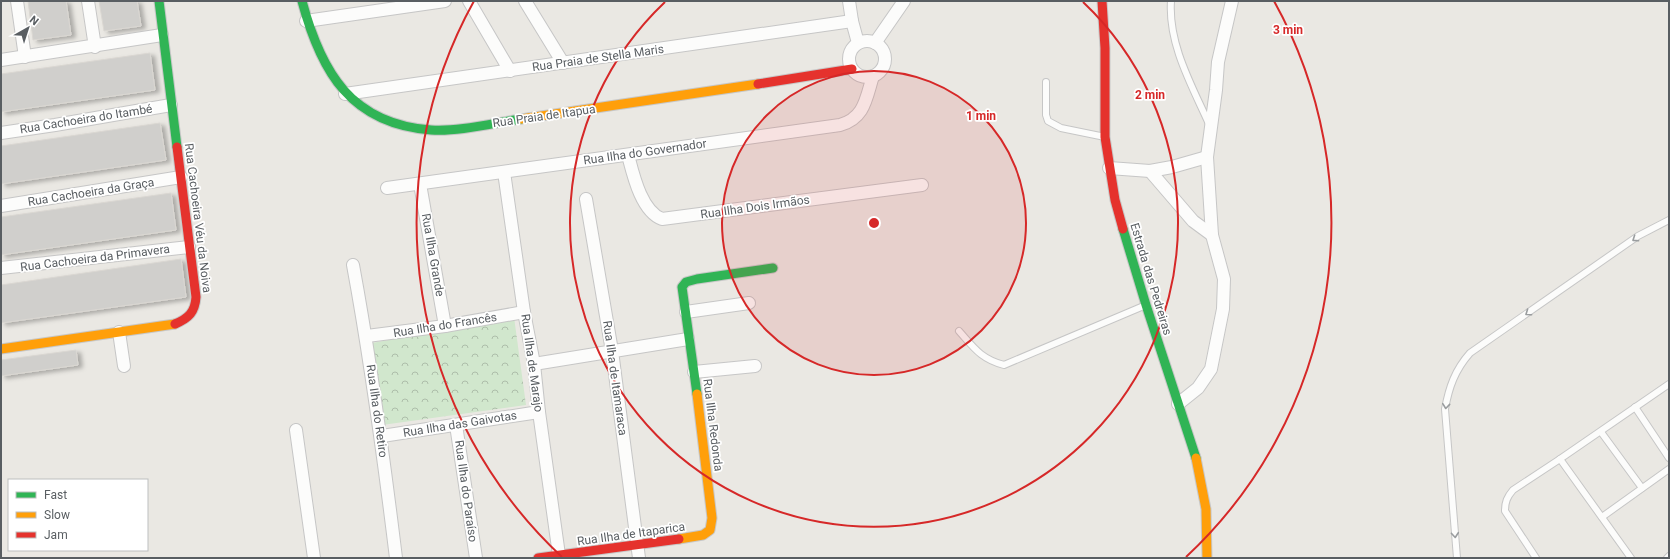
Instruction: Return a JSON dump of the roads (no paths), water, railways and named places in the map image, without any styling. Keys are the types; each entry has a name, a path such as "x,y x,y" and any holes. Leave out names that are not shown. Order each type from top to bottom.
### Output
{"street":[{"path":"17,1 25,56"},
{"path":"88,1 95,47"},
{"name":"Rua Cachoeira Véu da Noiva","path":"1,349 174,324 190,317 195,309 197,299 162,35 159,1"},
{"name":"Rua Praia de Itapua","path":"302,1 306,21 314,44 326,68 345,94 373,115 404,125 432,130 461,128 807,78 852,69"},
{"path":"306,21 445,1"},
{"path":"469,1 510,71"},
{"path":"525,1 562,63"},
{"path":"849,1 852,21 858,43"},
{"path":"875,43 904,1"},
{"name":"Estrada das Pedreiras","path":"1102,1 1105,48 1105,137 1116,206 1194,454 1203,488 1206,510 1207,558"},
{"path":"1178,404 1198,388 1211,369 1224,309 1224,279 1212,235 1208,200 1207,157 1216,90 1218,62 1232,1"},
{"name":"Rua Praia de Stella Maris","path":"345,94 852,21"},
{"path":"1,60 95,47 162,35"},
{"path":"870,41 875,43 880,47 885,58 882,69 873,76 862,76 852,69 849,58 850,52 858,43 870,41"},
{"name":"Rua Ilha do Governador","path":"387,188 847,123 853,120 864,107 873,76"},
{"name":"Rua Cachoeira do Itambé","path":"1,133 55,126 171,105"},
{"name":"Rua Ilha Dois Irmãos","path":"628,155 635,182 641,196 656,215 662,219 922,185"},
{"path":"1109,168 1150,171 1172,167 1207,157"},
{"path":"1150,171 1193,221 1212,235"},
{"name":"Rua Ilha de Marajo","path":"504,172 524,312 534,364 539,412 559,555"},
{"name":"Rua Cachoeira da Graça","path":"1,206 181,177"},
{"name":"Rua Ilha Grande","path":"420,184 445,326"},
{"name":"Rua Ilha de Itamaraca","path":"586,199 612,351 639,558"},
{"name":"Rua Cachoeira da Primavera","path":"1,268 190,247"},
{"name":"Rua Ilha do Retiro","path":"353,264 382,436 396,558"},
{"name":"Rua Ilha Redonda","path":"712,514 682,288 686,282 690,280 773,268"},
{"path":"686,312 749,303"},
{"name":"Rua Ilha do Francês","path":"366,336 445,326 524,312"},
{"path":"119,332 124,366"},
{"path":"534,364 688,339"},
{"path":"694,372 755,366"},
{"name":"Rua Ilha das Gaivotas","path":"382,436 539,412"},
{"name":"Rua Ilha do Paraíso","path":"456,424 476,558"},
{"path":"296,430 314,558"},
{"name":"Rua Ilha de Itaparica","path":"538,558 703,535 710,530 712,514"}],"lane":[{"path":"1171,1 1175,39 1186,71 1211,127"},
{"path":"1046,82 1046,115 1048,121 1061,128 1105,137"},
{"path":"1457,558 1445,409 1449,389 1461,363 1470,353 1638,236 1669,220"},
{"path":"959,331 981,355 992,362 1004,365 1146,304"},
{"path":"1536,558 1505,511 1505,502 1508,495 1513,490 1560,460 1669,384"},
{"path":"1635,407 1669,458"},
{"path":"1601,432 1642,488"},
{"path":"1560,460 1631,558"},
{"path":"1602,517 1669,469"}]}
